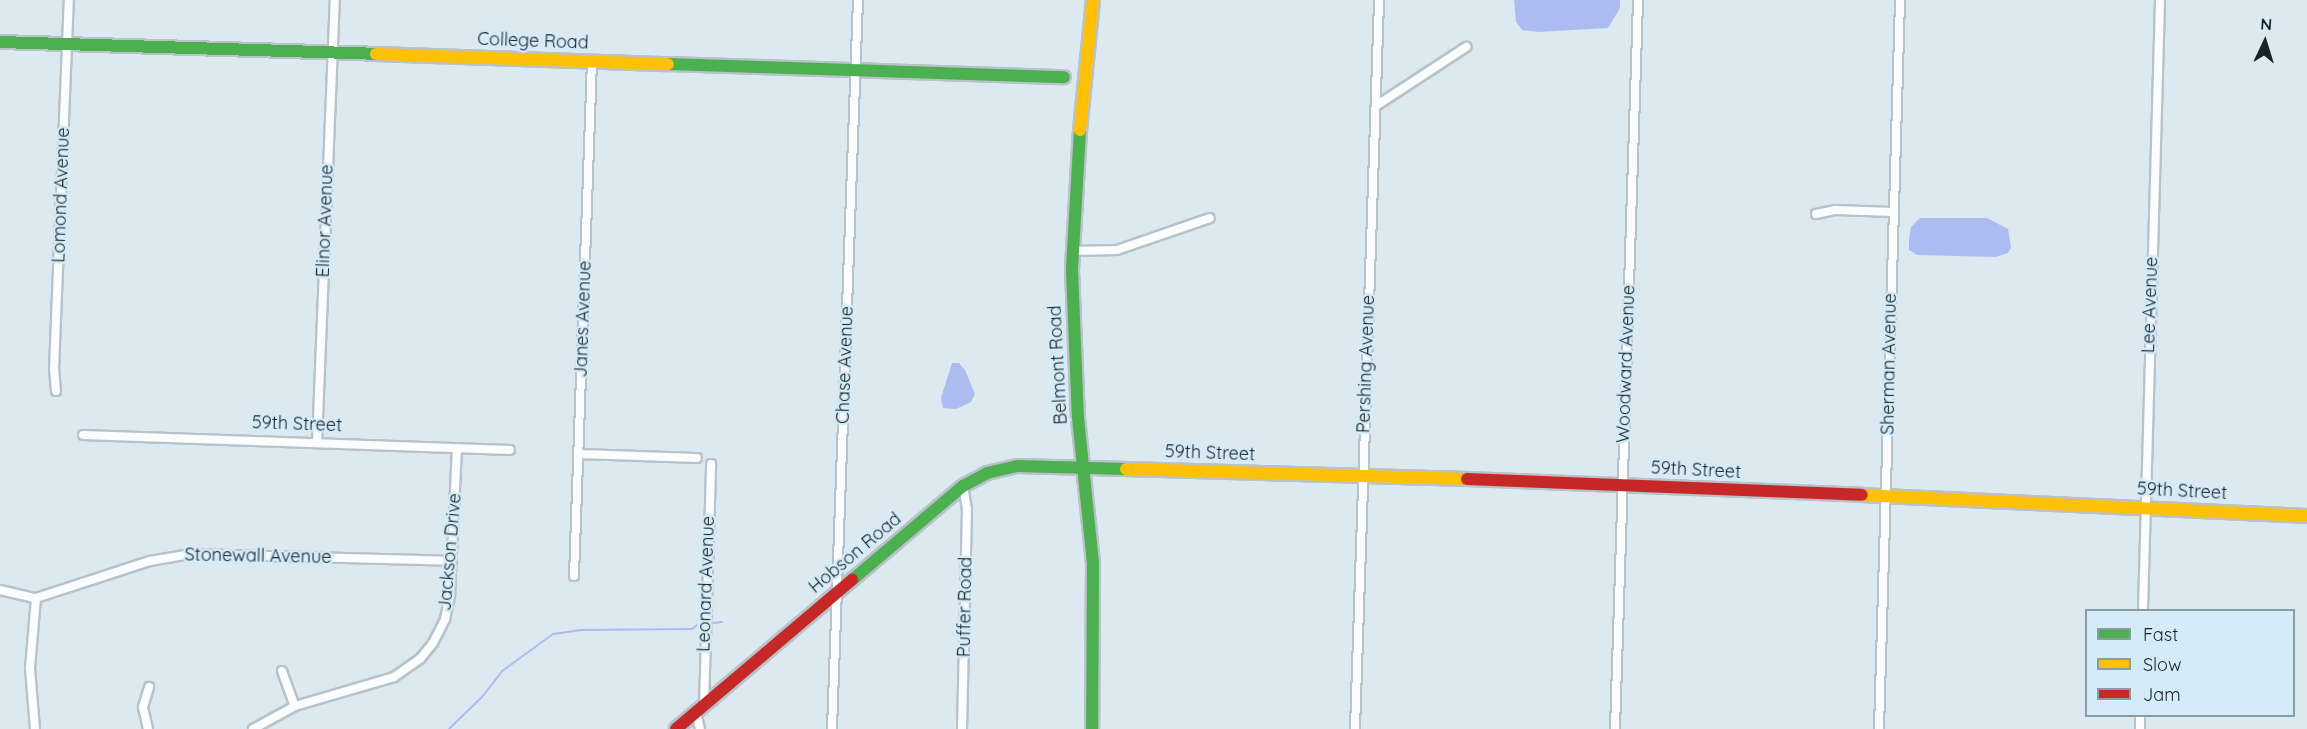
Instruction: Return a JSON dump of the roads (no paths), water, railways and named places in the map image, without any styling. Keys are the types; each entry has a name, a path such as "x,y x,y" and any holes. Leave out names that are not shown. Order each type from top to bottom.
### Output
{"street":[{"name":"Lomond Avenue","path":"56,391 54,369 69,0"},
{"name":"Elinor Avenue","path":"317,443 335,0"},
{"name":"Chase Avenue","path":"832,729 858,0"},
{"name":"Belmont Road","path":"1092,729 1094,563 1083,466 1073,341 1072,251 1093,0"},
{"name":"Pershing Avenue","path":"1355,729 1380,0"},
{"name":"Woodward Avenue","path":"1615,729 1638,0"},
{"name":"Sherman Avenue","path":"1879,729 1900,0"},
{"name":"Lee Avenue","path":"2142,609 2160,0"},
{"name":"College Road","path":"0,42 332,51 1064,78"},
{"path":"1376,106 1466,47"},
{"name":"Janes Avenue","path":"574,576 592,62"},
{"path":"1816,214 1835,210 1893,212"},
{"path":"1072,251 1117,250 1210,218"},
{"name":"59th Street","path":"83,435 510,450"},
{"name":"Jackson Drive","path":"253,729 295,706 383,681 420,659 445,619 451,561 457,448"},
{"path":"578,454 697,458"},
{"name":"Leonard Avenue","path":"700,729 711,464"},
{"name":"59th Street","path":"1083,466 1622,484 2307,516"},
{"name":"Hobson Road","path":"676,729 963,486 1003,468 1083,466"},
{"name":"Puffer Road","path":"962,729 967,509 963,486"},
{"name":"Stonewall Avenue","path":"36,598 150,561 191,554 451,561"},
{"path":"0,590 36,598 30,668 35,729"},
{"path":"282,671 295,706"},
{"path":"148,729 143,707 149,687"}],"water":[{"path":"1514,0 1620,0 1620,8 1608,28 1539,32 1522,30 1516,22"},
{"path":"1920,218 1987,218 2008,229 2011,248 2008,253 1996,257 1917,255 1909,250 1909,240 1911,227"},
{"path":"952,363 959,363 965,370 975,394 971,402 956,409 943,408 941,398"}],"waterway":[{"path":"714,623 722,622"},
{"path":"449,729 482,697 502,671 553,634 581,630 692,629 697,625"}]}
